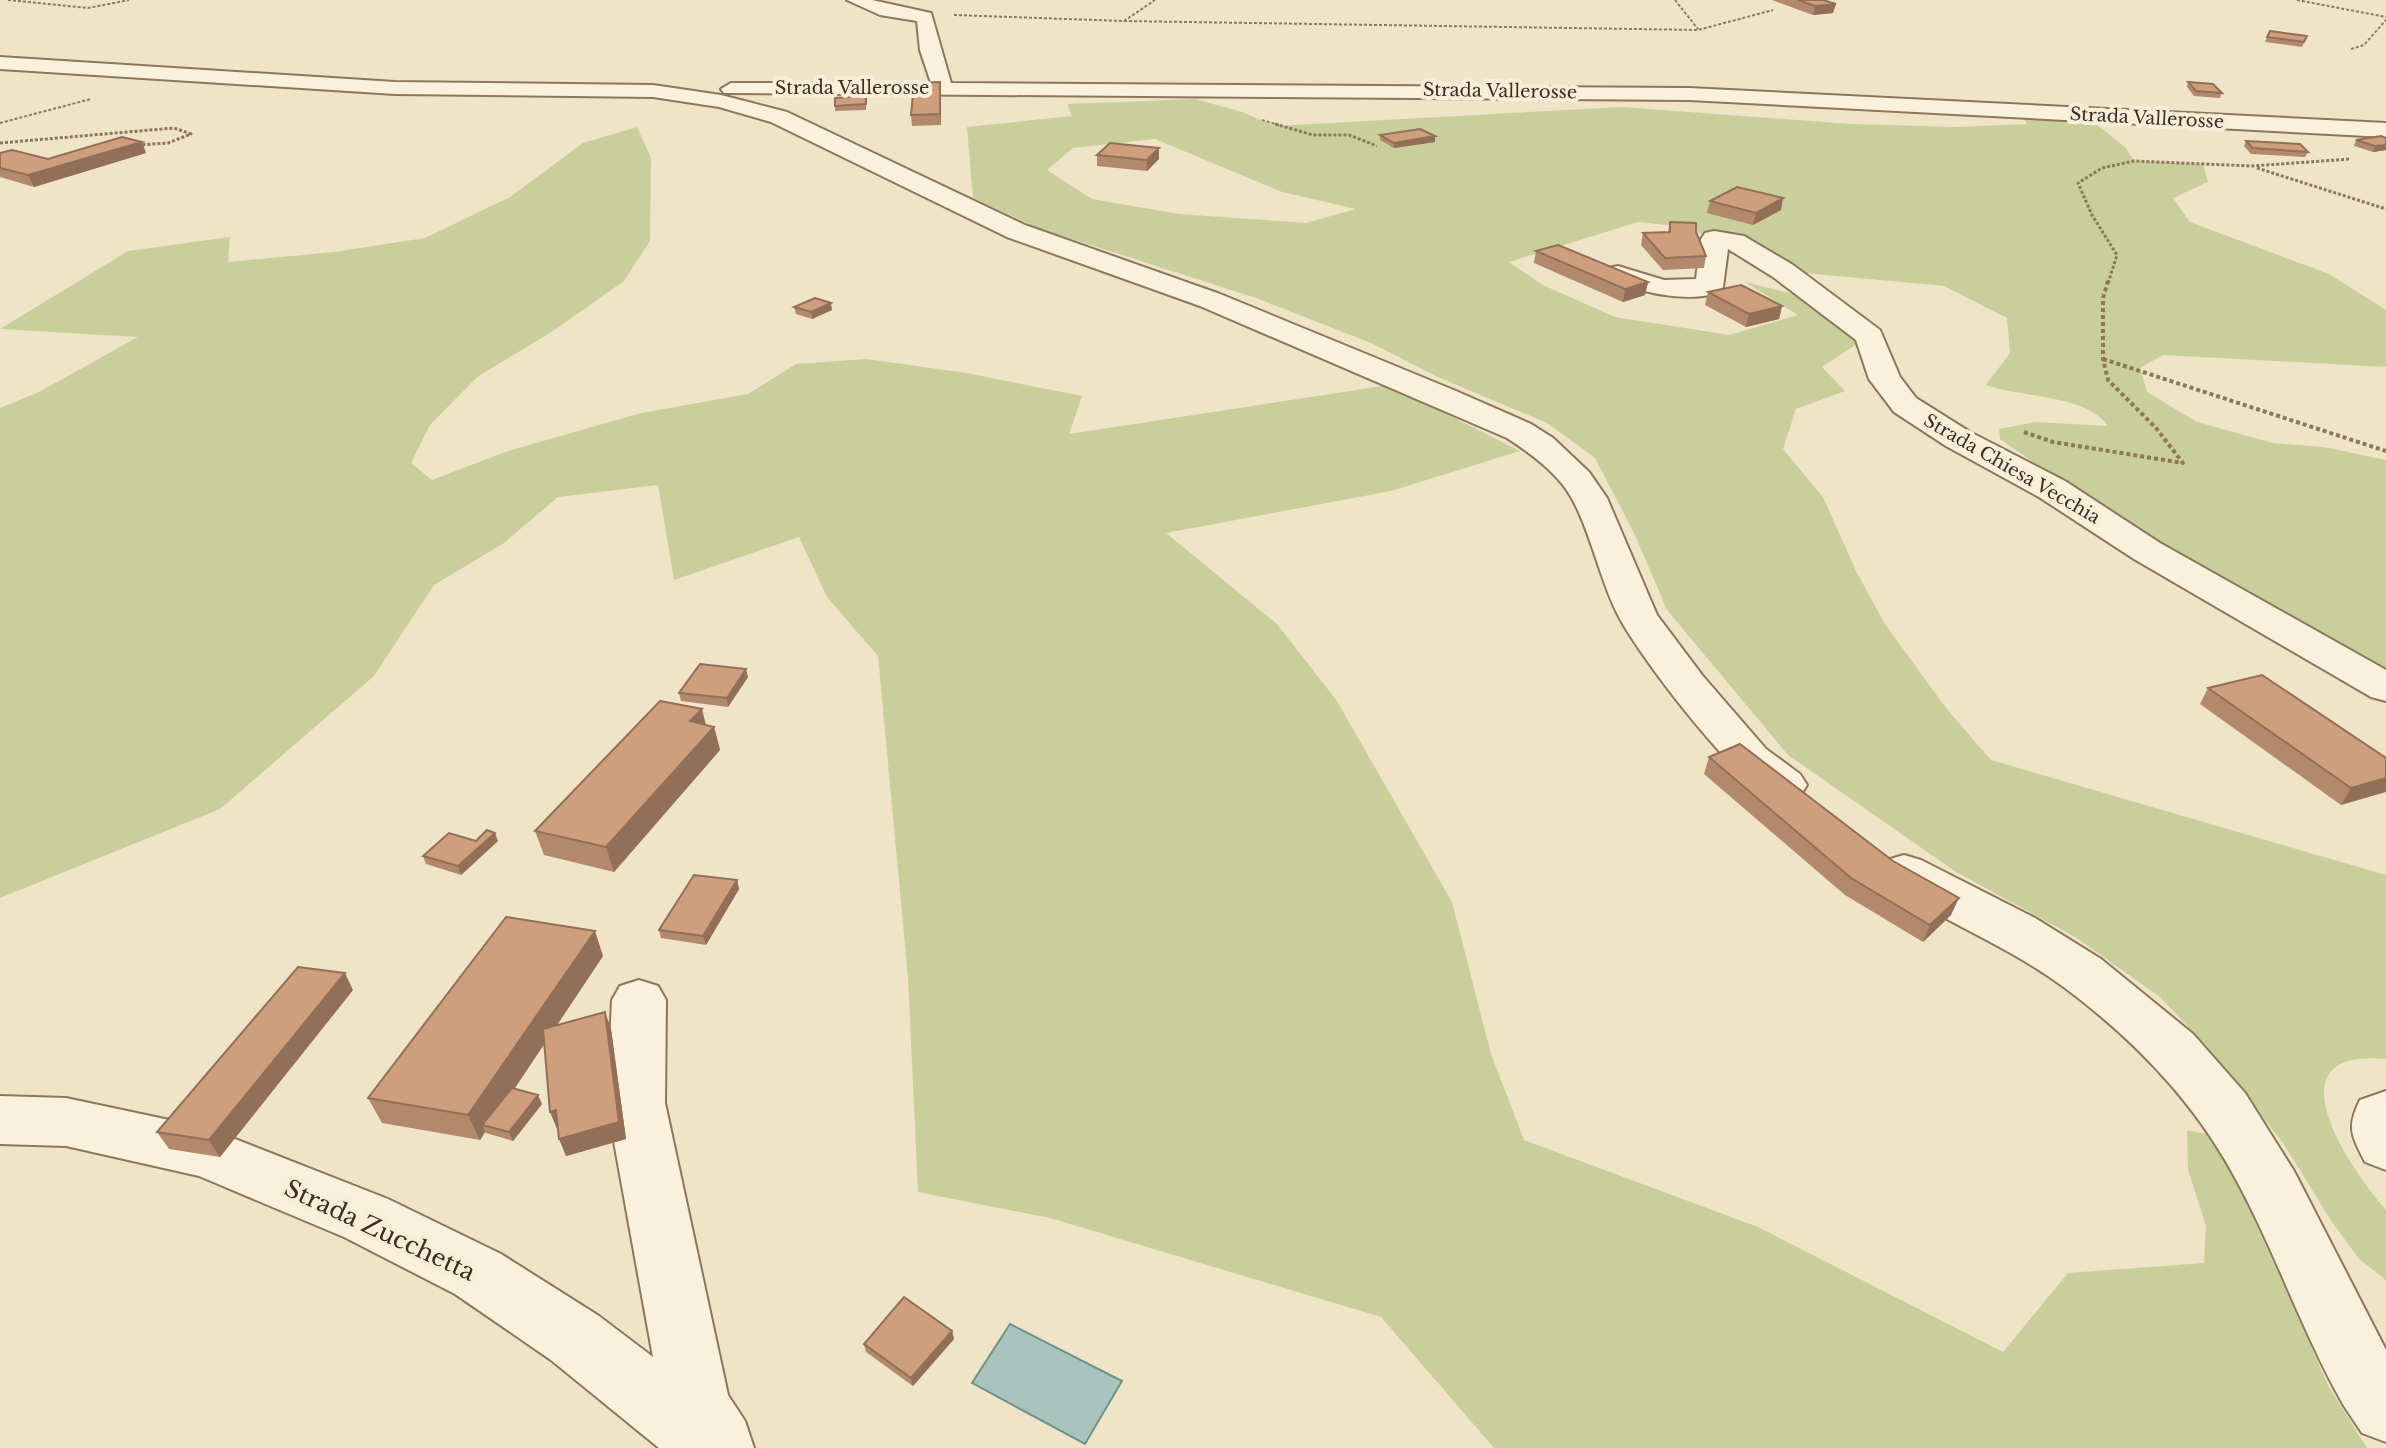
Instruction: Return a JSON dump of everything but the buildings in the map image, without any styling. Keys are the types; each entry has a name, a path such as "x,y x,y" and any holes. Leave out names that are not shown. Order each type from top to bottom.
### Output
{"street":[{"path":"856,0 886,11 925,17 930,50 943,88"},
{"path":"0,63 395,88 613,89 691,95 779,117 1016,231 1210,300 1519,431 1541,445 1577,479 1589,498 1638,616 1687,684 1750,759 1805,802"},
{"name":"Strada Vallerosse","path":"613,89 1248,89 1689,94 2386,130"},
{"name":"Strada Chiesa Vecchia","path":"1618,274 1662,288 1709,287 1714,239 1735,242 1830,303 1869,336 1885,379 1905,405 1958,439 2052,489 2147,551 2386,688"},
{"path":"1880,857 1914,879 2014,929 2093,981 2135,1016 2218,1101 2268,1180 2333,1317 2373,1394 2386,1409"},
{"path":"639,1000 636,1103 696,1407 722,1448"},
{"path":"2386,1115 2381,1117 2381,1135 2386,1145"},
{"name":"Strada Zucchetta","path":"0,1120 66,1122 207,1153 366,1218 478,1274 575,1338 714,1448"}],"path":[{"path":"8,0 88,8 129,0"},
{"path":"1124,21 1155,0"},
{"path":"1675,0 1698,30"},
{"path":"2297,0 2386,19 2364,45 2351,49"},
{"path":"925,17 1698,30 1773,10"},
{"path":"1248,89 1242,112 1275,126 1313,135 1349,135 1377,146"},
{"path":"0,123 101,96"},
{"path":"0,143 174,128 191,134 168,143 129,146"},
{"path":"2011,428 2053,442 2183,463 2156,428 2108,380 2103,359 2103,298 2117,255 2092,215 2078,183 2102,168 2134,161 2252,166 2358,158"},
{"path":"2252,166 2386,209"},
{"path":"2103,359 2386,451"}],"green space":[{"path":"1195,99 1242,112 1275,126 1621,107 1851,124 1957,127 2027,124 2021,112 2085,115 2126,148 2134,161 2203,164 2208,182 2173,198 2190,222 2329,274 2386,310 2386,367 2163,355 2140,368 2147,392 2197,422 2273,443 2324,447 2386,460 2386,675 2097,507 2000,439 1999,429 2035,422 2108,426 2085,408 2069,402 1986,385 2010,353 2007,318 1944,286 1783,271 1686,227 1638,222 1509,262 1543,285 1615,317 1729,335 1798,315 1745,282 1830,303 1869,336 1822,367 1845,391 1796,409 1783,449 1823,497 1857,573 1885,624 1946,708 1991,760 2386,875 2386,1059 2351,1060 2331,1071 2324,1090 2328,1114 2338,1140 2353,1167 2386,1210 2386,1280 2359,1259 2283,1143 2209,1049 2160,997 2075,937 1956,872 1788,755 1667,610 1635,535 1595,458 1547,423 1440,378 1371,343 1256,298 1038,228 973,198 967,127 1072,116 1067,104","holes":["1155,139 1282,192 1356,209 1306,223 1179,214 1092,199 1047,170 1073,148"]},
{"path":"637,127 651,158 650,241 624,281 553,331 477,377 430,425 411,463 432,480 508,451 641,413 748,394 796,364 867,359 966,373 1082,396 1069,434 1389,385 1520,451 1391,491 1166,533 1277,624 1337,701 1452,902 1491,1054 1524,1140 1758,1227 2003,1352 2068,1273 2204,1263 2206,1226 2188,1170 2187,1130 2211,1135 2224,1152 2329,1387 2367,1448 1494,1448 1381,1317 1050,1218 918,1192 908,977 878,656 827,597 799,537 674,580 658,485 558,497 504,543 434,585 374,676 220,809 0,898 0,408 39,392 138,337 0,329 128,251 230,237 228,262 334,252 425,238 510,197 583,143"}],"water":[{"path":"1010,1324 1122,1381 1085,1444 972,1383"}]}
